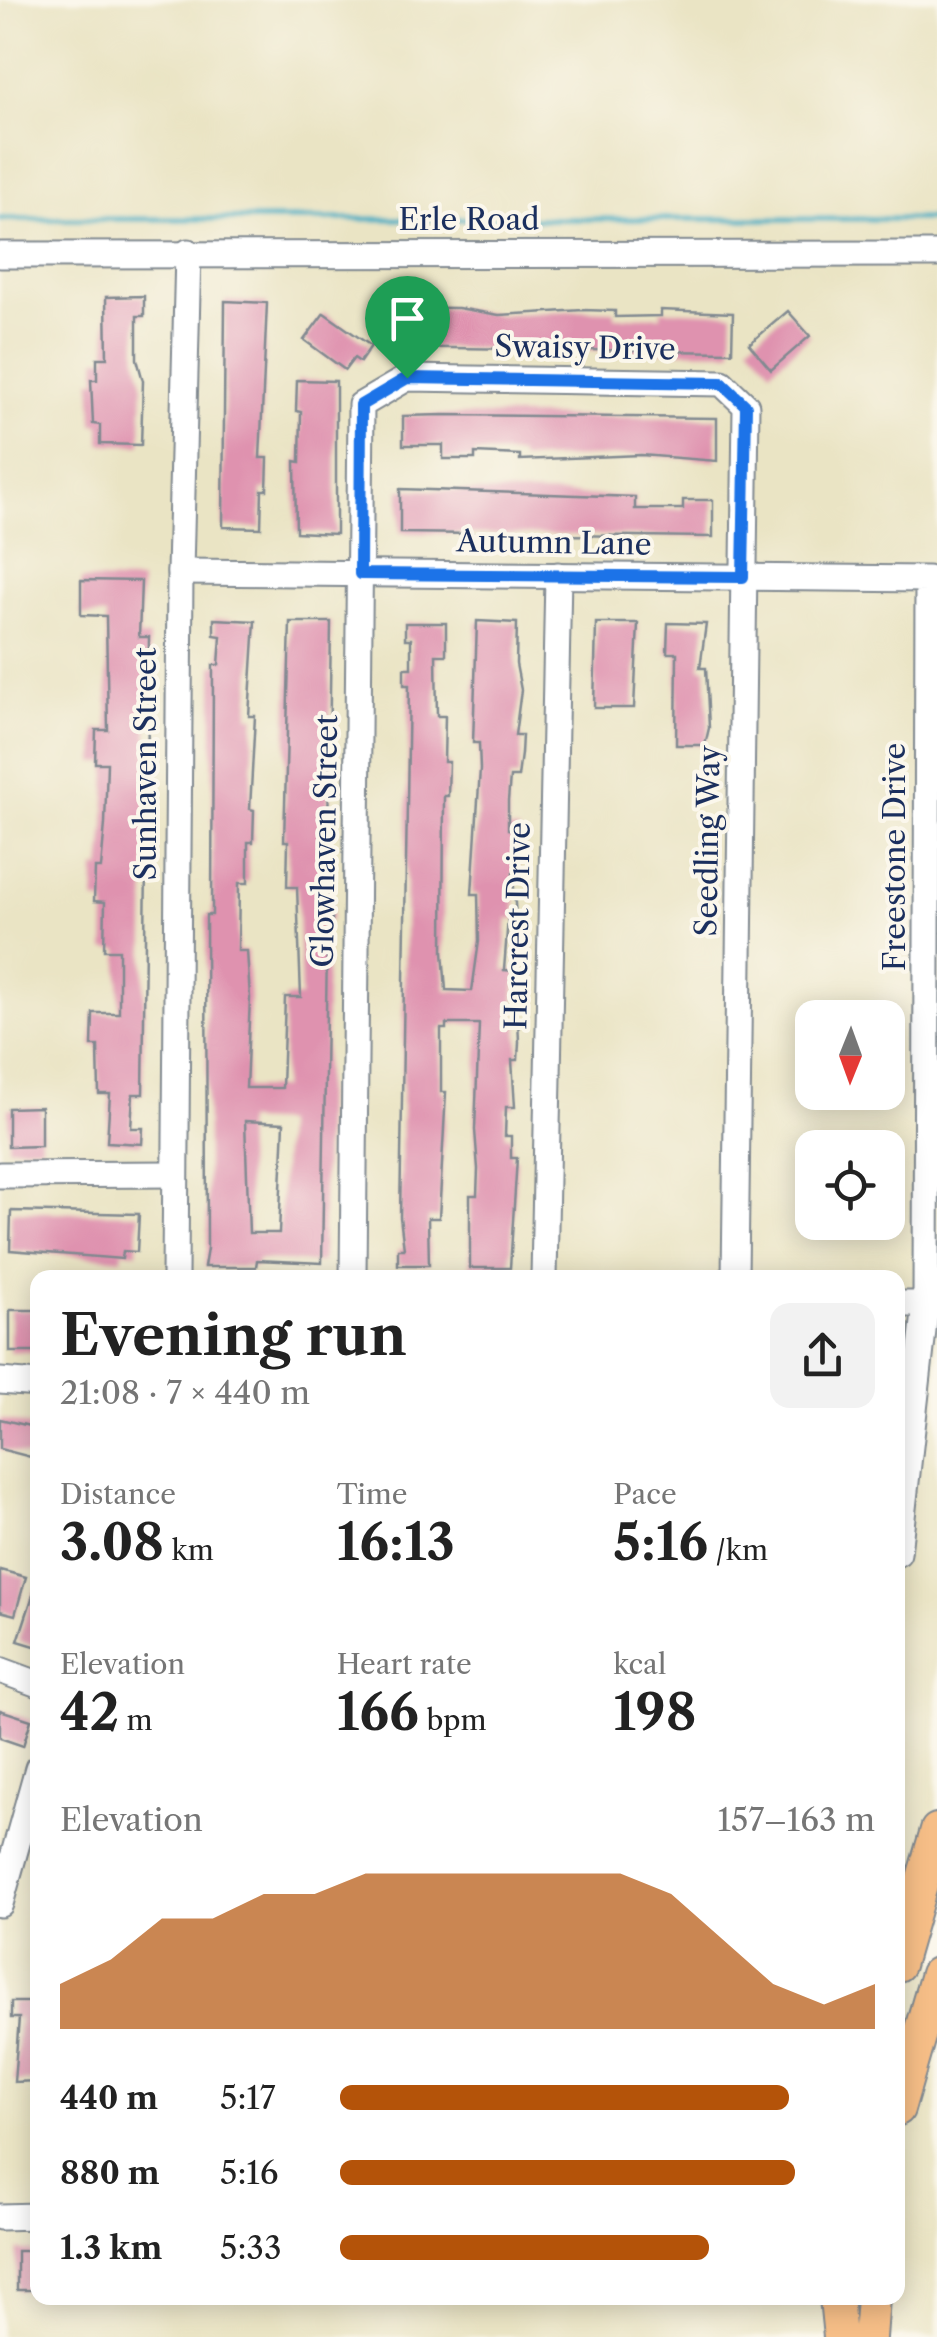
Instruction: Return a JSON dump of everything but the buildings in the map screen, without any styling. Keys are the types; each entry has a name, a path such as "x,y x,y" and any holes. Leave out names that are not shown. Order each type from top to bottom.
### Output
{"main road":[{"path":"905,1941 937,1830"},
{"path":"905,2085 937,1974"},
{"path":"837,2305 840,2337"},
{"path":"870,2337 872,2305"}],"street":[{"name":"Sunhaven Street","path":"174,1270 180,572 188,252"},
{"name":"Erle Road","path":"0,254 937,254"},
{"name":"Swaisy Drive","path":"361,405 407,378 722,383 746,406"},
{"name":"Glowhaven Street","path":"353,1270 361,405"},
{"name":"Seedling Way","path":"735,1270 746,406"},
{"name":"Autumn Lane","path":"180,572 928,578"},
{"name":"Harcrest Drive","path":"544,1270 558,575"},
{"name":"Freestone Drive","path":"905,1502 932,1304 928,578"},
{"path":"0,1175 176,1174"},
{"path":"905,1304 932,1304"},
{"path":"0,1381 30,1383"},
{"path":"0,1670 30,1681"},
{"path":"0,1904 30,1797"},
{"path":"0,2217 30,2216"}],"waterway":[{"path":"0,219 937,219"}],"route":[{"path":"407,378 722,383 746,406 743,577 360,574 361,405 407,378"}]}
